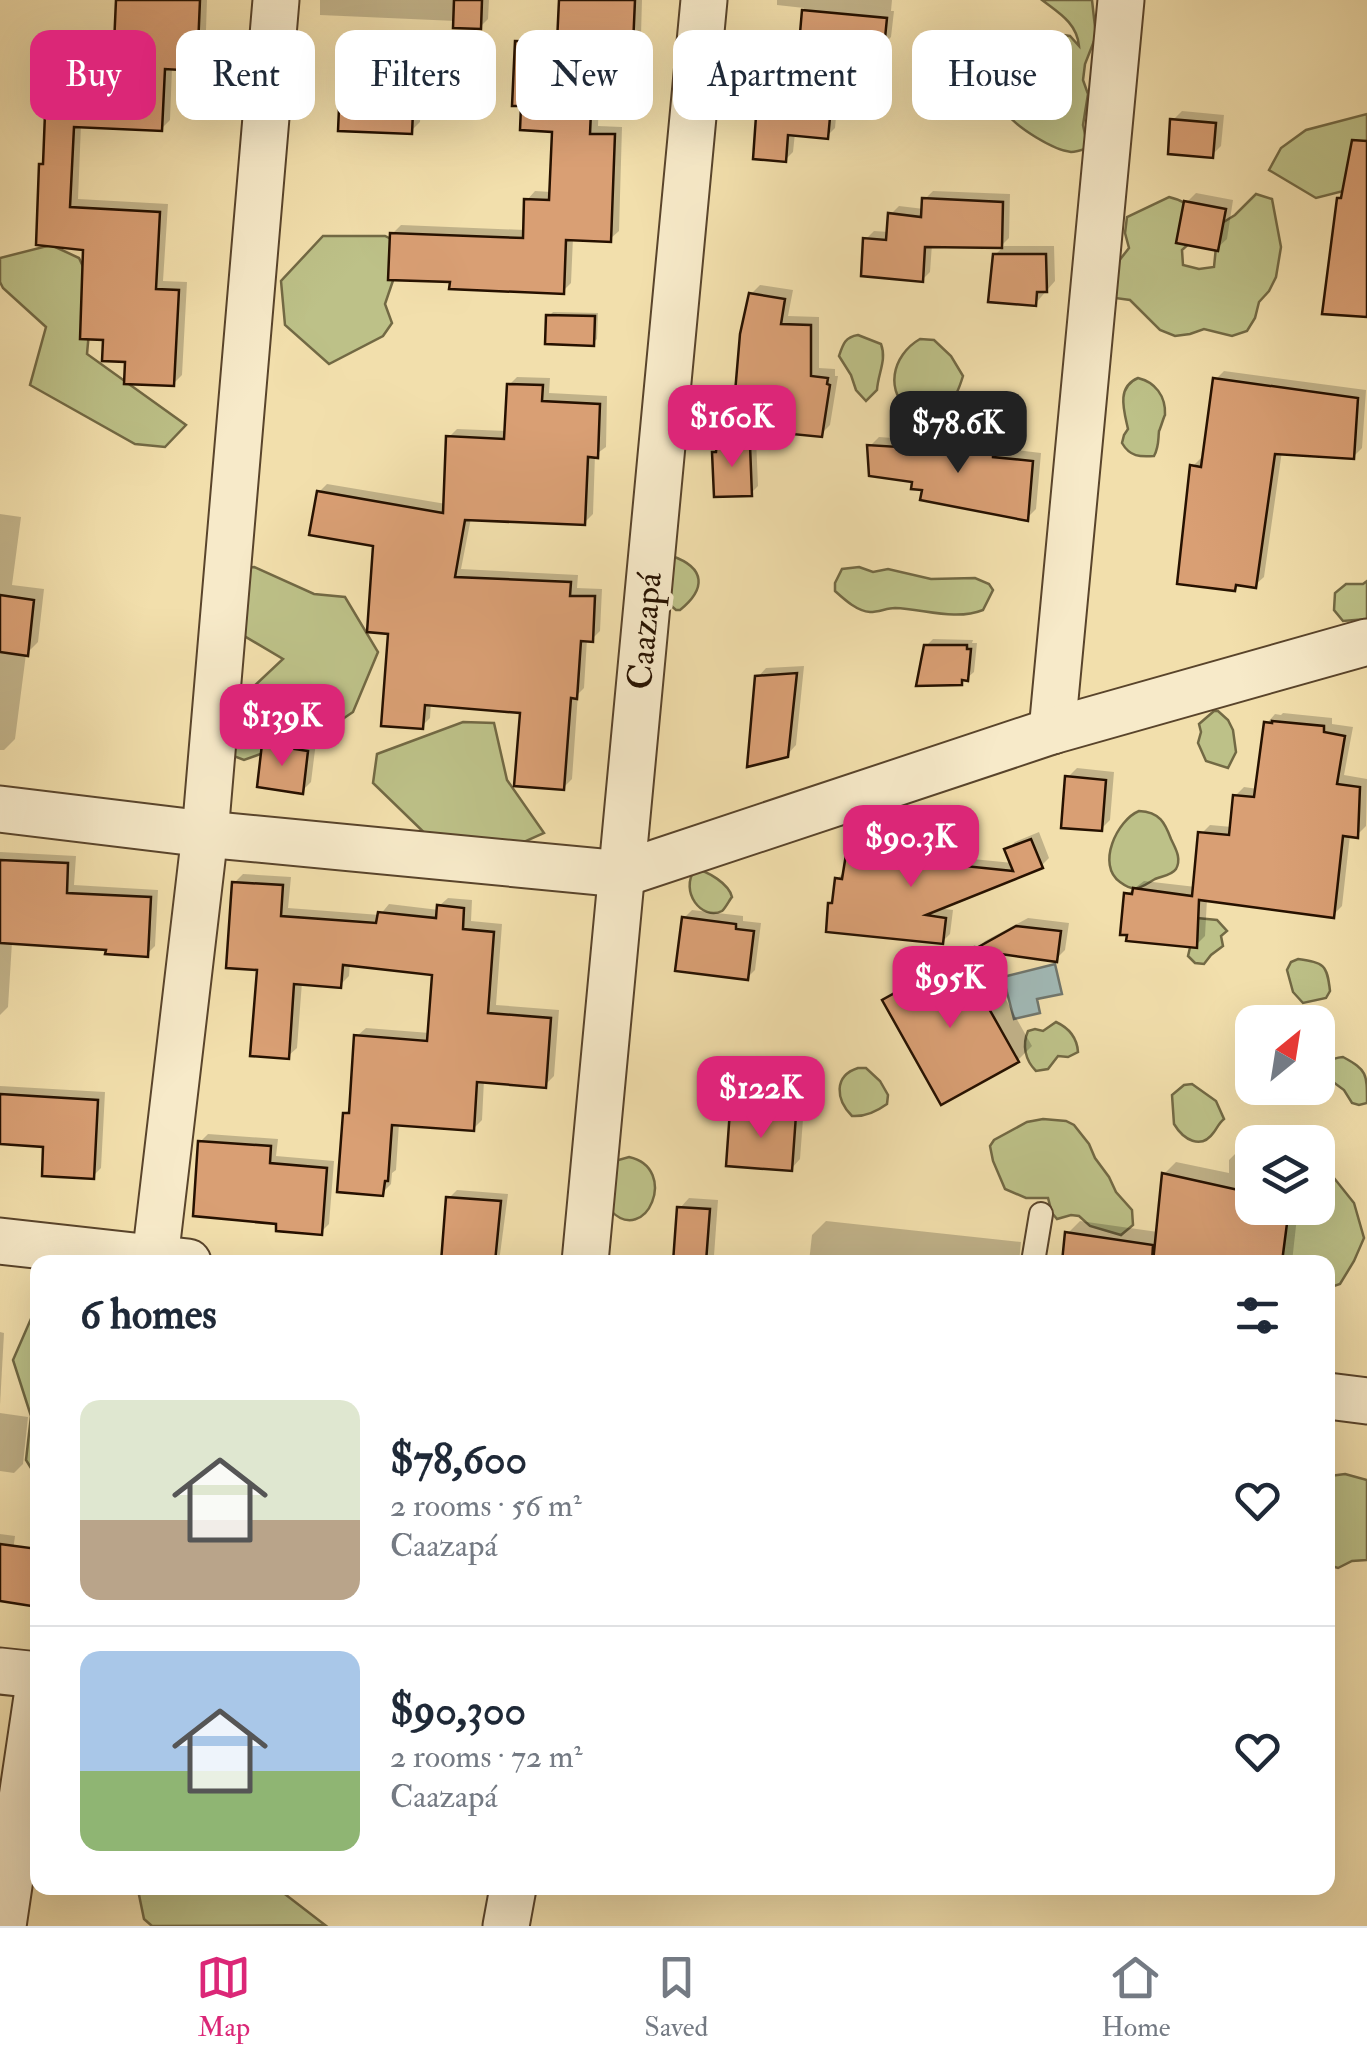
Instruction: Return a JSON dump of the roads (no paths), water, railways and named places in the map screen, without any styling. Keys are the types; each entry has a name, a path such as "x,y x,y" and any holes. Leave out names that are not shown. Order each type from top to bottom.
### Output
{"street":[{"path":"172,1255 276,0"},
{"name":"Caazapá","path":"585,1255 704,0"},
{"path":"1052,731 1121,0"},
{"path":"0,809 205,834 622,874 1052,731 1367,642"},
{"path":"0,1241 120,1255"},
{"path":"1335,1397 1367,1400"},
{"path":"0,1671 30,1674"},
{"path":"3,1926 30,1744"},
{"path":"506,1926 512,1895"}],"lane":[{"path":"1034,1255 1041,1214"}],"water":[{"path":"1055,964 1062,994 1037,999 1040,1013 1014,1019 1003,977"}]}
